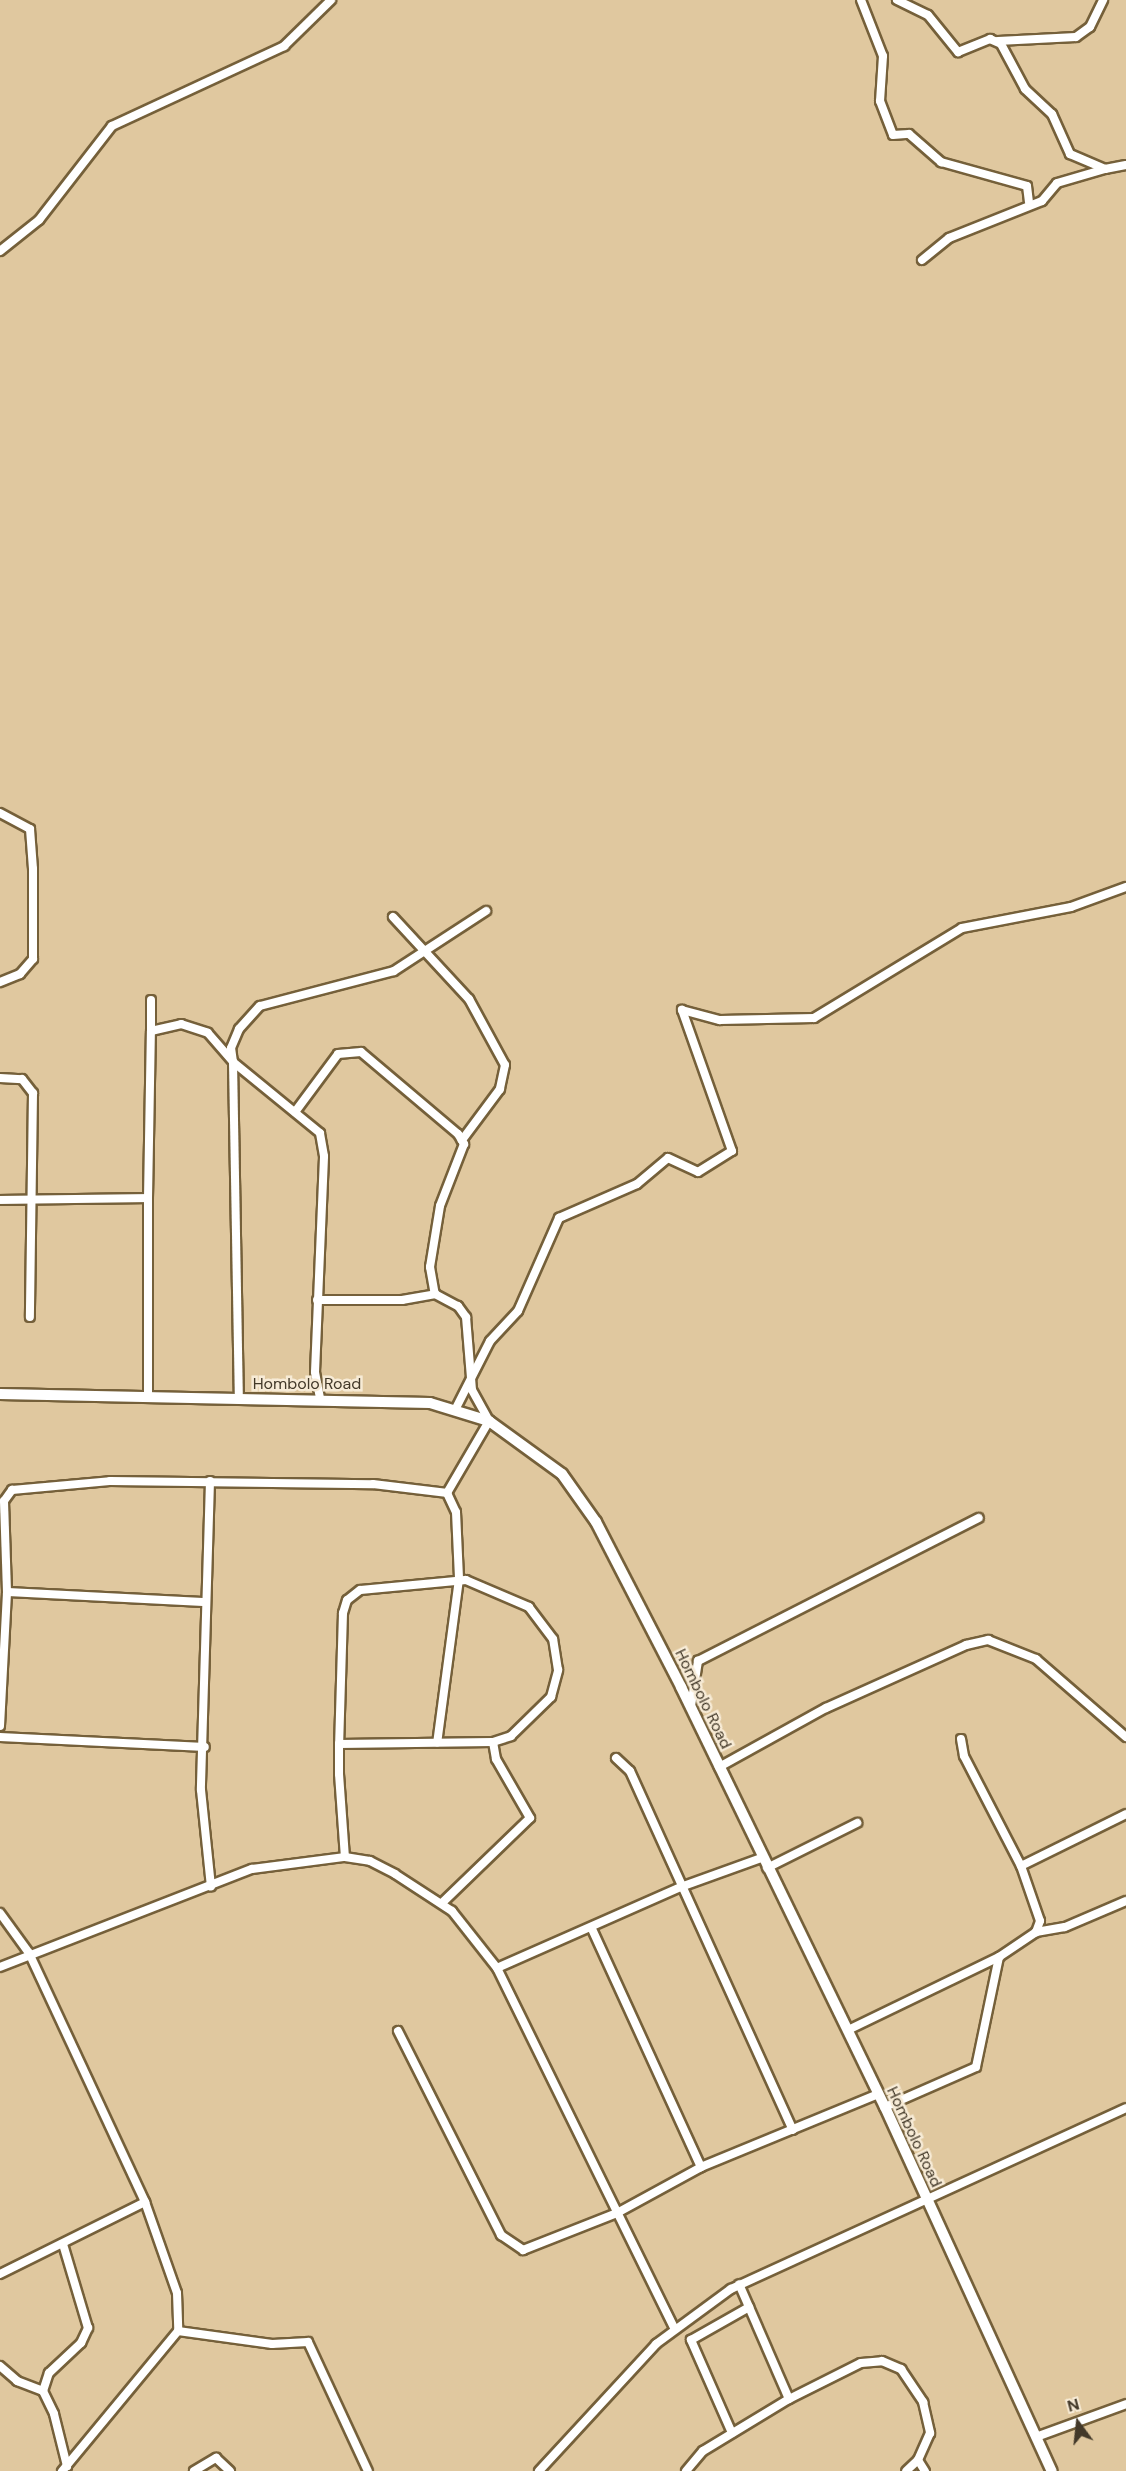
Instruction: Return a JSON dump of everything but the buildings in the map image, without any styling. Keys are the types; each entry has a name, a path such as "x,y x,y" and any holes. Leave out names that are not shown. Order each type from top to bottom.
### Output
{"street":[{"path":"0,251 39,220 112,126 284,46 331,0"},
{"path":"861,0 883,56 880,101 893,135 909,134 941,162 1027,186 1029,202"},
{"path":"897,0 928,15 958,52 997,41 1076,37 1090,27 1103,0"},
{"path":"997,41 1025,89 1052,114 1070,154 1105,170"},
{"path":"922,260 949,238 1029,202 1042,201 1057,183 1126,165"},
{"path":"0,813 30,829 33,869 33,959 20,974 0,982"},
{"path":"455,1410 490,1341 518,1311 558,1218 637,1184 668,1158 698,1172 732,1151 682,1010 720,1020 814,1018 962,928 1071,907 1126,886"},
{"path":"239,1399 233,1062 239,1029 260,1005 394,971 428,952 486,911"},
{"path":"393,917 428,952 486,1024 505,1065 500,1089 462,1140 460,1161 440,1206 430,1267 435,1294"},
{"path":"148,1395 150,1000"},
{"path":"151,1031 181,1024 208,1033 233,1062 320,1133 324,1156 317,1300 320,1398"},
{"path":"295,1112 338,1054 361,1052 462,1140"},
{"path":"0,1078 22,1079 33,1093 30,1317"},
{"path":"0,1200 148,1198"},
{"path":"317,1300 402,1300 435,1294 459,1306 466,1317 471,1376 477,1406 489,1421 447,1493"},
{"name":"Hombolo Road","path":"0,1394 148,1395 239,1399 320,1398 430,1403 489,1421 562,1474 573,1487 681,1687 764,1864 885,2107 1052,2471"},
{"path":"0,1726 7,1592 4,1501 12,1490 38,1484 210,1481 373,1484 447,1493"},
{"path":"210,1481 204,1602 205,1746 201,1790 212,1886"},
{"path":"437,1743 459,1579 460,1528 447,1493"},
{"path":"691,1708 698,1661 979,1518"},
{"path":"339,1744 493,1742 525,1727 546,1707 556,1683 557,1654 553,1639 529,1607 493,1588 459,1579 360,1590 347,1600 339,1744 345,1857"},
{"path":"7,1592 204,1602"},
{"path":"718,1767 826,1708 966,1645 988,1640 1036,1659 1126,1737"},
{"path":"0,1737 205,1746"},
{"path":"961,1739 964,1756 1021,1866 1040,1921 1036,1932"},
{"path":"442,1902 530,1818 496,1759 493,1742"},
{"path":"616,1758 630,1771 793,2130"},
{"path":"1021,1866 1126,1814"},
{"path":"497,1968 592,1929 681,1887 764,1864 857,1823"},
{"path":"0,1967 29,1953 212,1886 252,1869 345,1857 370,1861 442,1902 453,1911 464,1922 497,1968 674,2328"},
{"path":"848,2030 999,1957 1036,1932 1065,1927 1126,1901"},
{"path":"0,1913 29,1953 145,2202 177,2293 178,2331 64,2468"},
{"path":"592,1929 701,2167"},
{"path":"885,2107 976,2067 999,1957"},
{"path":"398,2031 512,2247 537,2245 617,2213 701,2167 878,2094"},
{"path":"539,2471 674,2328 739,2284 926,2196 1126,2108"},
{"path":"0,2274 145,2202"},
{"path":"43,2391 49,2373 81,2343 88,2328 63,2244"},
{"path":"739,2284 789,2400"},
{"path":"732,2433 691,2340 749,2307"},
{"path":"178,2331 272,2344 308,2342 368,2471"},
{"path":"686,2471 703,2451 789,2400 861,2362 892,2364 910,2378 929,2421 928,2444 918,2460 906,2471"},
{"path":"0,2366 17,2381 43,2391 54,2414 64,2468"},
{"path":"1036,2437 1126,2404"},
{"path":"194,2471 216,2458 230,2471"},
{"path":"918,2460 925,2471"}]}
